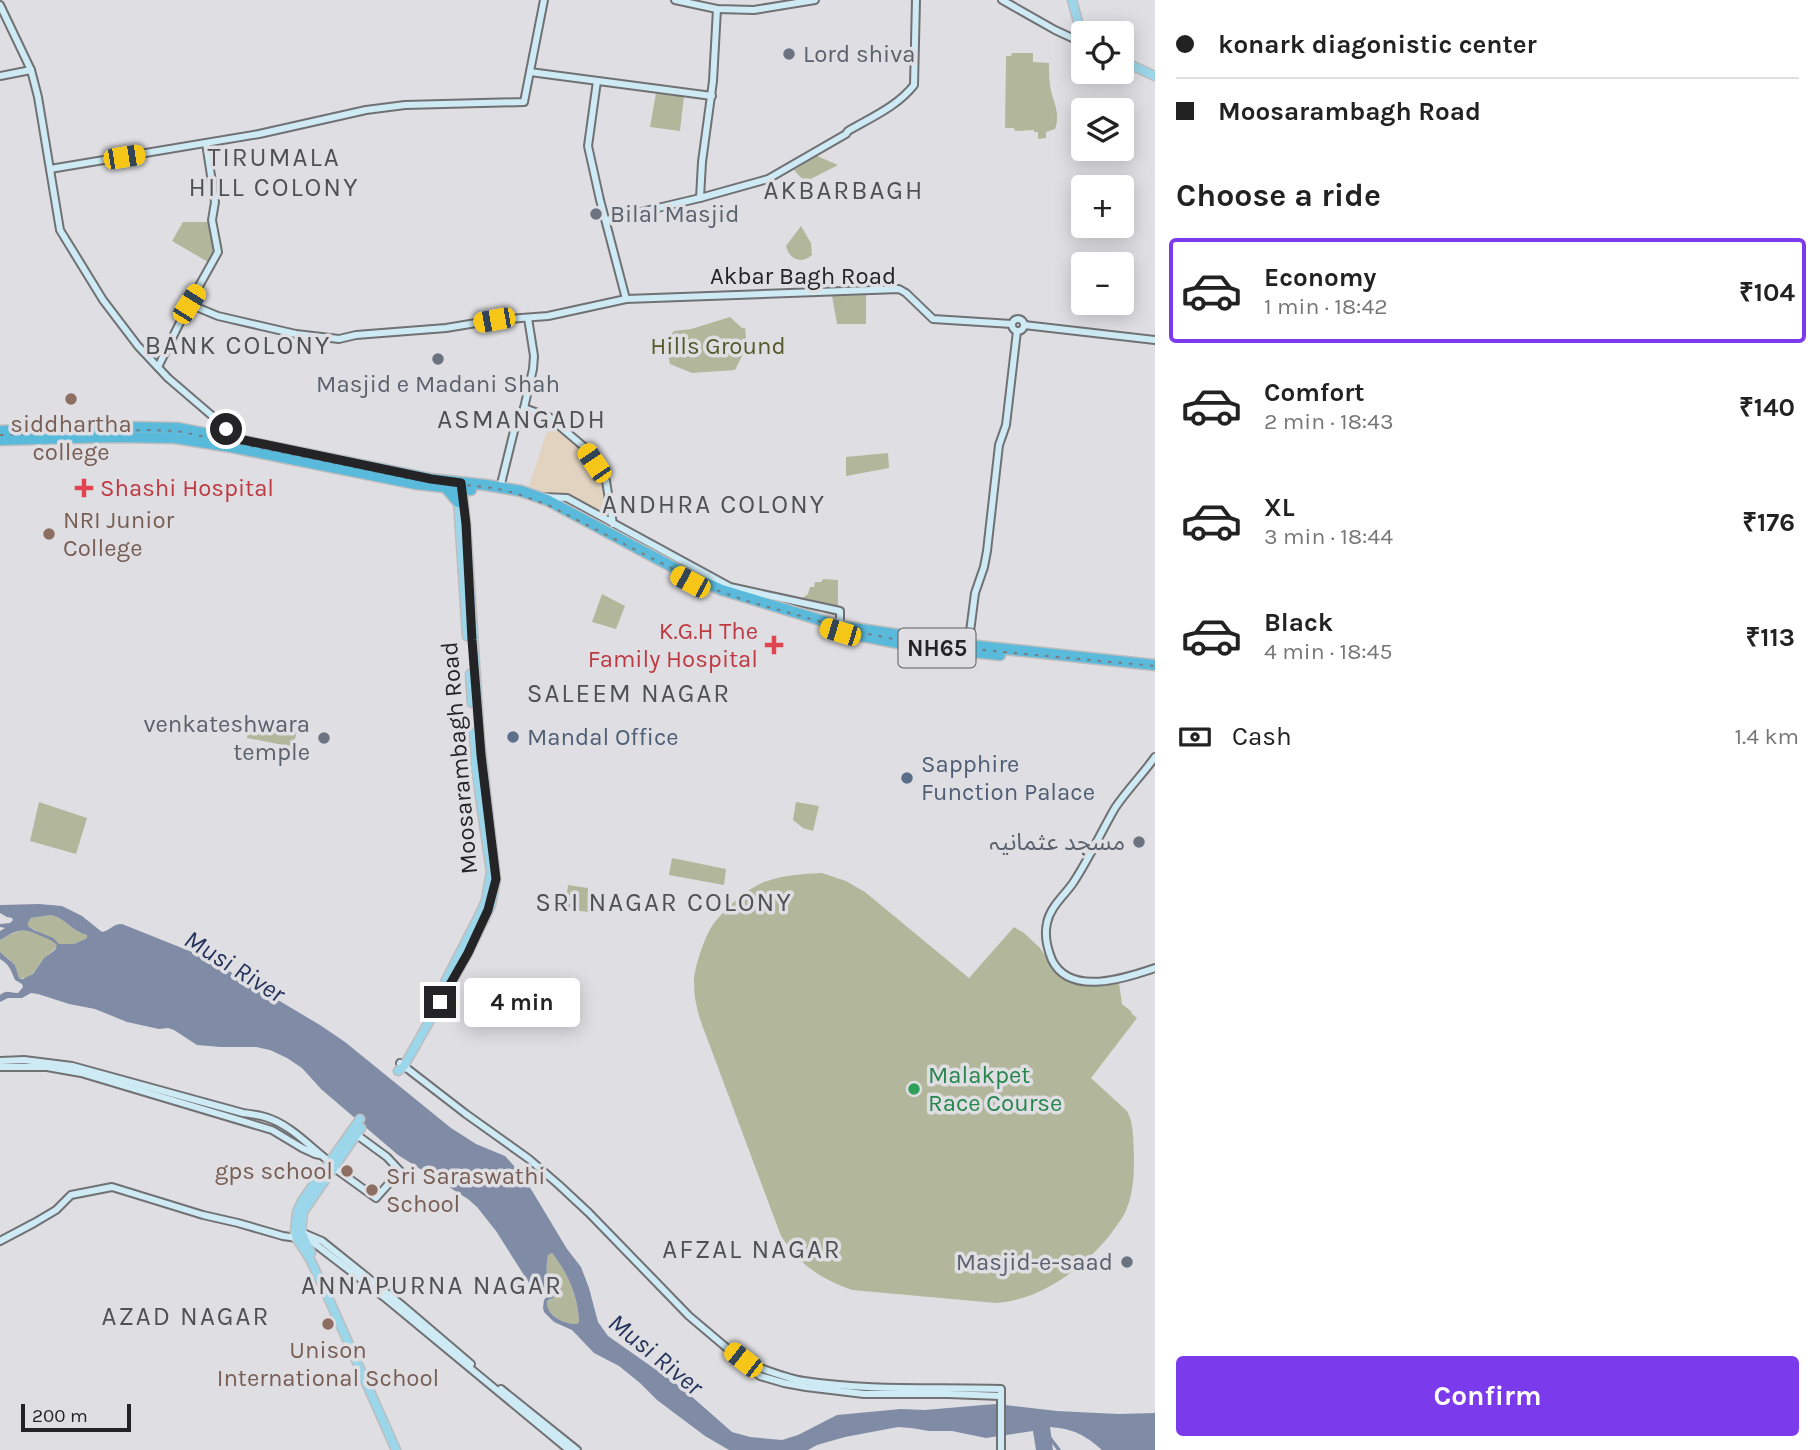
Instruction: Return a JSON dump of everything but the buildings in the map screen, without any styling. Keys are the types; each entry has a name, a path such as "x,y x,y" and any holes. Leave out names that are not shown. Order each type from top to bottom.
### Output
{"highway":[{"name":"NH65","path":"0,431 169,433 229,437 416,484 521,491 538,497 724,597 840,632 908,645 1155,667"},
{"name":"NH65","path":"0,440 85,432"},
{"name":"NH65","path":"169,433 231,447 327,462 379,464 459,486 499,492 541,503 696,582 840,626 968,649"},
{"path":"445,487 458,502"}],"main road":[{"path":"1072,0 1078,21"},
{"path":"1134,64 1155,73"},
{"name":"Moosarambagh Road","path":"401,1067 408,1047 424,1023 481,912 490,878 476,769 459,486"},
{"name":"Moosarambagh Road","path":"401,1067 468,953 491,905 496,879 480,741 459,486"},
{"path":"360,1118 305,1207 299,1236 398,1450"},
{"path":"332,1164 359,1131"}],"street":[{"path":"50,169 276,131 366,110 405,105 524,102 544,0"},
{"path":"676,0 717,9 754,10 815,0"},
{"path":"607,220 768,179 846,134 907,94 914,85 916,0"},
{"path":"1002,0 1071,35"},
{"path":"0,5 31,70 60,230 103,300 138,346 168,378 224,426 229,437"},
{"path":"700,198 702,162 712,96 717,9"},
{"path":"0,76 31,70"},
{"path":"530,72 712,96"},
{"path":"597,81 588,146 626,299"},
{"path":"158,368 218,251 212,220 215,202 206,143"},
{"name":"Akbar Bagh Road","path":"189,304 218,316 296,334 338,339 548,316 626,299 899,289 933,319 1012,324 1018,319 1022,320 1024,325 1155,340"},
{"path":"500,488 514,430 524,408 534,356 528,318"},
{"path":"1012,324 1012,328 1017,331"},
{"path":"1017,331 1022,330 1024,325"},
{"path":"968,649 975,593 988,551 999,445 1006,425 1017,331"},
{"path":"524,408 549,417 583,446 606,481 613,524"},
{"path":"538,497 567,498 730,587 840,611 840,626"},
{"path":"1155,757 1117,805 1074,881 1053,908 1047,923 1045,941 1055,966 1065,975 1080,981 1133,976 1155,968"},
{"path":"0,1061 24,1060 72,1066 265,1117 278,1122 376,1198 400,1171 359,1131"},
{"path":"0,1067 47,1067 81,1073 272,1130 302,1148 320,1155"},
{"path":"401,1067 529,1159 589,1213 690,1316 745,1362 803,1381 857,1387 1001,1395 1001,1450"},
{"path":"0,1241 56,1210 71,1195 112,1187 203,1215 282,1235 322,1241 577,1450"},
{"path":"299,1236 314,1243 384,1297 569,1450"}],"shaded area":[{"path":"550,422 577,443 602,480 608,518 529,486"}],"green space":[{"path":"1012,53 1033,53 1033,62 1049,63 1050,88 1057,119 1055,129 1046,132 1046,138 1038,139 1038,132 1034,130 1015,131 1014,128 1005,128 1006,56 1011,56"},
{"path":"656,93 684,96 680,131 650,127"},
{"path":"817,156 838,165 805,182 794,170"},
{"path":"183,222 209,222 216,250 208,262 172,241"},
{"path":"801,226 811,243 812,255 804,260 793,257 786,246"},
{"path":"866,295 866,324 837,324 832,296"},
{"name":"Hills Ground","path":"730,317 745,328 747,346 735,370 692,373 670,364 666,341 674,331 691,329"},
{"path":"888,453 889,468 846,476 846,457"},
{"path":"823,579 838,580 838,609 800,600 808,594 810,587 814,587 815,582 821,582"},
{"path":"602,594 625,606 616,629 592,622"},
{"path":"249,721 297,731 293,747 247,738"},
{"path":"39,802 87,818 76,854 30,841"},
{"path":"796,802 819,806 813,831 803,828 793,820"},
{"path":"672,858 726,869 724,885 669,875"},
{"name":"Malakpet Race Course","path":"822,873 846,881 865,892 969,978 1014,927 1040,948 1059,976 1087,986 1119,983 1122,1004 1137,1018 1091,1078 1127,1111 1129,1116 1134,1154 1131,1194 1122,1218 1110,1235 1087,1260 1059,1281 1029,1296 996,1303 852,1290 830,1281 803,1263 781,1236 701,1022 695,999 694,978 700,953 711,928 737,900 757,885 771,880"},
{"path":"568,885 588,888 588,912 565,909"},
{"path":"51,915 87,935 87,938 74,944 58,945 28,978 18,978 15,965 0,952 0,940 16,932 28,931 55,941 28,926 31,918"},
{"path":"552,1253 574,1294 579,1322 577,1324 557,1318 547,1306 551,1297 547,1261 548,1255"}],"water":[{"path":"0,905 62,906 82,916 102,932 122,924 207,958 320,1025 451,1128 476,1144 505,1156 522,1175 581,1267 598,1322 608,1336 682,1388 732,1432 782,1440 837,1415 997,1404 1057,1411 1155,1413 1155,1450 1102,1450 1079,1434 1050,1427 1053,1450 1036,1450 1033,1431 986,1438 952,1431 898,1427 845,1437 808,1450 729,1450 705,1436 657,1400 619,1366 594,1353 572,1330 554,1322 543,1308 544,1300 549,1294 546,1289 529,1283 496,1231 477,1207 398,1155 321,1089 302,1068 287,1058 256,1047 197,1045 168,1028 159,1029 127,1022 95,1009 38,994 31,993 22,998 8,998 0,1002 2,993 18,993 23,987 15,980 8,965 0,959 0,952 15,965 19,978 23,979 33,974 57,945 22,930 0,940 0,931 5,928 0,927 0,924 13,920 0,913","holes":["51,915 87,935 87,938 74,944 59,944 53,938 28,926 31,918","552,1253 563,1269 574,1294 578,1312 577,1324 557,1318 547,1306 547,1301 553,1298 547,1271 548,1255"]}],"waterway":[{"path":"1050,1438 1059,1450"}],"railway":[{"path":"0,435 177,431 417,480 494,488 548,505 719,591 854,631 939,646 1155,666"}],"place":[{"name":"Lord shiva","path":"789,54"},
{"name":"Bilal Masjid","path":"596,214"},
{"name":"Masjid e Madani Shah","path":"438,359"},
{"name":"siddhartha college","path":"71,399"},
{"name":"Shashi Hospital","path":"84,488"},
{"name":"NRI Junior College","path":"49,534"},
{"name":"K.G.H The Family Hospital","path":"774,645"},
{"name":"Mandal Office","path":"513,737"},
{"name":"venkateshwara temple","path":"324,738"},
{"name":"Sapphire Function Palace","path":"907,778"},
{"name":"مسجد عثمانیہ","path":"1139,842"},
{"name":"Malakpet Race Course","path":"914,1089"},
{"name":"gps school","path":"347,1171"},
{"name":"Sri Saraswathi School","path":"372,1190"},
{"name":"Masjid-e-saad","path":"1127,1262"},
{"name":"Unison International School","path":"328,1324"}],"district":[{"name":"TIRUMALA HILL COLONY","path":"274,172"},
{"name":"AKBARBAGH","path":"844,190"},
{"name":"BANK COLONY","path":"238,345"},
{"name":"ASMANGADH","path":"522,419"},
{"name":"ANDHRA COLONY","path":"714,504"},
{"name":"SALEEM NAGAR","path":"629,693"},
{"name":"SRI NAGAR COLONY","path":"664,902"},
{"name":"AFZAL NAGAR","path":"752,1249"},
{"name":"ANNAPURNA NAGAR","path":"432,1285"},
{"name":"AZAD NAGAR","path":"186,1316"}],"route":[{"path":"226,429 229,437 461,483 481,755 496,879 488,910 468,953 440,1002"}],"water label":[{"name":"Musi River","path":"235,966"},
{"name":"Musi River","path":"656,1354"}]}
